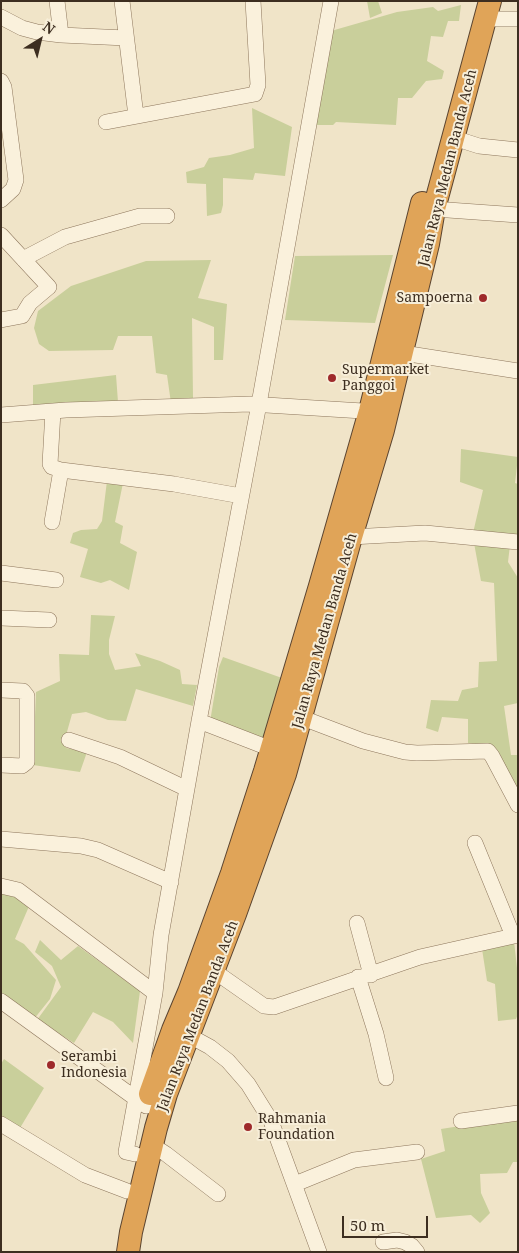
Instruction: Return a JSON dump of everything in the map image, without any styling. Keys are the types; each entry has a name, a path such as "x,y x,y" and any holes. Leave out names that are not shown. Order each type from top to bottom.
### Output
{"highway":[{"name":"Jalan Raya Medan Banda Aceh","path":"128,1252 144,1126 166,1094 268,826 280,752 320,586 379,412 403,353 428,244 434,209 454,138 484,7"},
{"name":"Jalan Raya Medan Banda Aceh","path":"114,1252 127,1191 172,1030 189,992 232,873 280,752 300,717 351,537 379,412 412,238 484,7"}],"street":[{"path":"57,1 61,35"},
{"path":"122,1 136,116"},
{"path":"106,122 255,94 258,85 253,1"},
{"path":"144,1126 161,935 331,1"},
{"path":"484,7 518,19"},
{"path":"1,17 22,28 61,35 126,38"},
{"path":"1,81 4,87 16,180 12,189 1,200"},
{"path":"454,138 479,146 518,150"},
{"path":"434,209 518,215"},
{"path":"23,259 51,244 82,232 140,216 167,216"},
{"path":"1,235 48,287 47,290 30,303 22,316 1,320"},
{"path":"403,353 518,371"},
{"path":"1,415 53,411 259,404 379,412"},
{"path":"53,411 50,464 52,467 61,470 174,484 241,496"},
{"path":"52,522 61,470"},
{"path":"351,537 425,533 518,542"},
{"path":"1,573 56,580"},
{"path":"1,618 48,620"},
{"path":"1,690 23,691 27,696 26,762 22,766 1,765"},
{"path":"300,717 363,741 405,752 488,751 518,805"},
{"path":"199,721 280,752"},
{"path":"69,740 120,757 187,789"},
{"path":"1,838 81,846 98,850 170,882"},
{"path":"214,971 264,1006 270,1007 420,957 515,936 475,843"},
{"path":"1,886 18,890 155,993"},
{"path":"357,923 365,976 386,1078"},
{"path":"1,1001 144,1126 166,1154 218,1194"},
{"path":"188,1035 228,1060 248,1084 271,1121 319,1252"},
{"path":"461,1121 518,1113"},
{"path":"1,1124 85,1175 127,1191"},
{"path":"294,1184 354,1160 417,1152"},
{"path":"383,1242 397,1240 405,1242 417,1252"}],"green space":[{"path":"367,1 378,1 382,13 370,18"},
{"path":"461,5 459,21 448,21 443,37 431,36 427,61 444,71 442,79 426,81 412,98 398,98 396,125 336,122 333,125 313,125 331,31 397,12 433,7 438,11"},
{"path":"252,108 292,127 285,176 255,173 253,180 223,178 223,205 221,213 207,216 206,184 187,183 186,172 204,167 209,158 230,155 254,148"},
{"path":"393,255 375,323 285,320 295,256"},
{"path":"211,260 198,298 227,304 223,360 214,360 214,327 192,318 193,398 171,403 167,375 156,373 152,336 118,336 113,350 49,351 39,344 34,328 38,311 71,286 146,261"},
{"path":"116,375 118,402 33,406 33,385"},
{"path":"461,449 518,457 515,483 518,484 518,537 473,533 483,490 460,482"},
{"path":"107,481 123,483 115,522 123,526 120,543 137,552 129,590 110,580 101,583 80,577 88,549 70,543 73,533 81,530 97,529 102,521"},
{"path":"474,543 510,545 508,562 518,578 518,703 504,706 511,755 518,755 518,800 490,746 468,743 468,719 442,717 438,732 426,728 431,700 458,701 462,690 478,687 479,662 497,661 494,583 481,581"},
{"path":"91,615 115,616 109,640 109,654 115,670 141,666 135,653 180,670 182,684 197,685 193,706 136,689 126,721 108,720 86,712 72,714 65,739 66,748 87,752 80,772 33,765 36,692 60,681 59,654 89,655"},
{"path":"223,657 282,678 263,743 210,722 219,667"},
{"path":"11,891 30,904 15,939 24,944 56,980 50,999 34,1019 1,993 1,892"},
{"path":"40,940 61,960 78,946 140,991 133,1043 113,1022 93,1012 74,1043 37,1020 61,987 52,966 35,952"},
{"path":"514,941 518,977 518,1014 516,1019 498,1021 495,984 487,981 482,949"},
{"path":"4,1059 44,1088 20,1128 1,1115 1,1064"},
{"path":"518,1117 518,1162 513,1162 507,1173 480,1174 481,1193 490,1213 480,1223 471,1215 436,1218 421,1159 445,1151 441,1129"}],"place":[{"name":"Sampoerna","path":"483,298"},
{"name":"Supermarket Panggoi","path":"332,378"},
{"name":"Serambi Indonesia","path":"51,1065"},
{"name":"Rahmania Foundation","path":"248,1127"}]}
